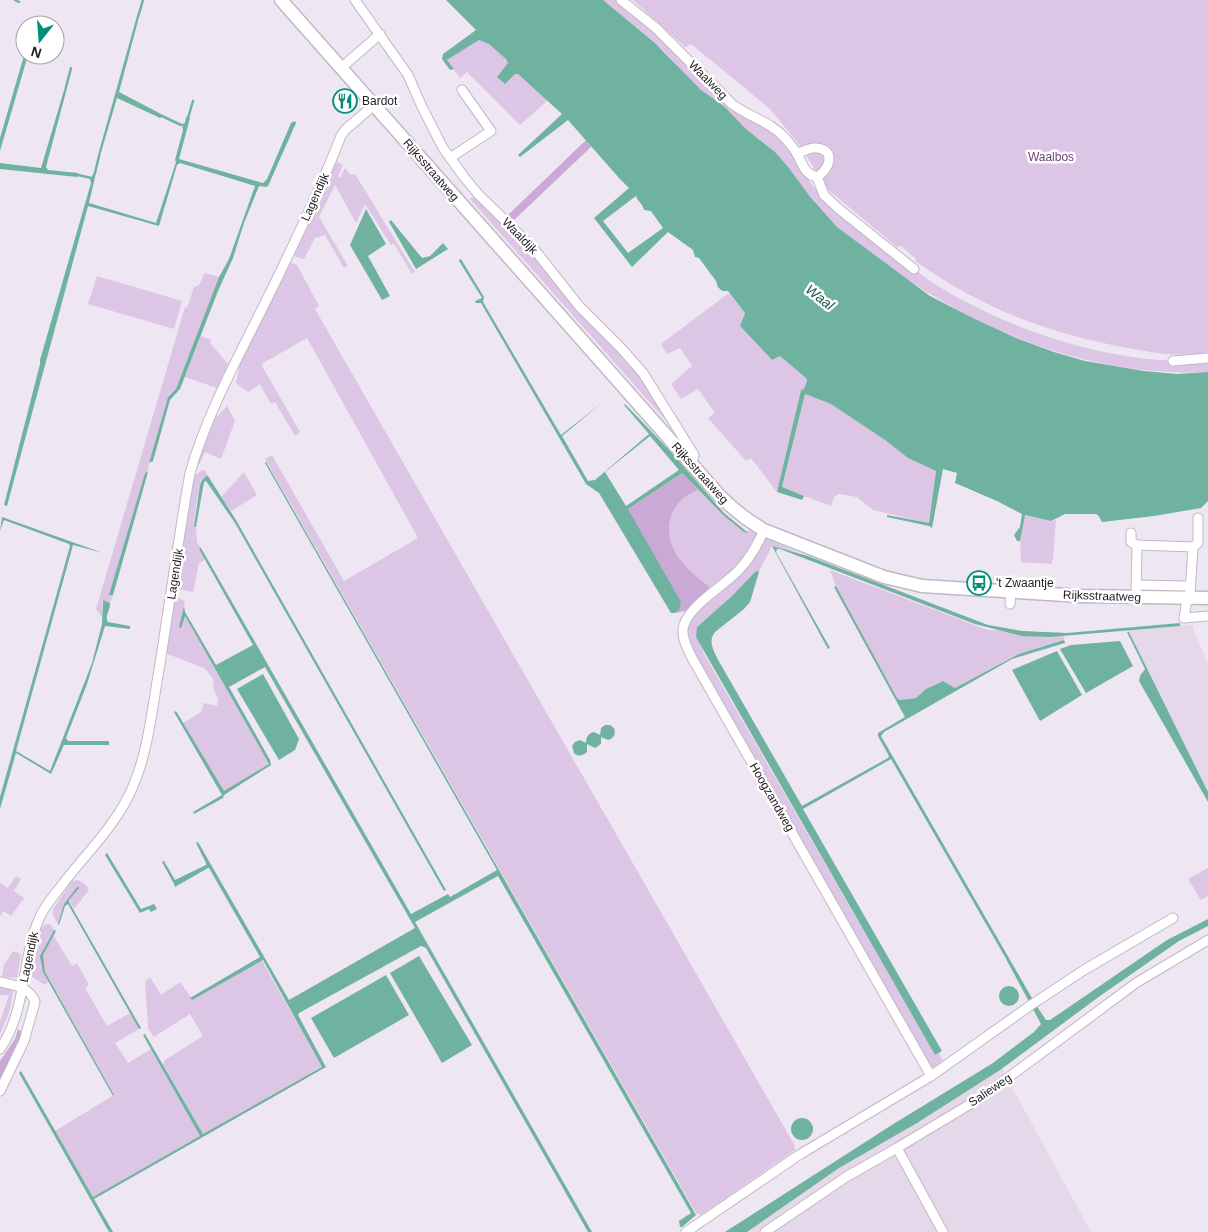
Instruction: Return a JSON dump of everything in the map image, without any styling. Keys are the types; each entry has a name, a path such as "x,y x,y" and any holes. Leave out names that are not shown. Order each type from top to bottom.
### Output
{"street":[{"name":"Rijksstraatweg","path":"281,0 731,508 749,522 764,530 898,581 1011,598 1136,591 1189,592 1208,598"},
{"name":"Waaldijk","path":"356,0 408,74 422,107 450,158 478,194 534,248 579,306 643,373 694,455 692,463"},
{"name":"Waalweg","path":"621,0 656,28 732,104 741,111 773,127 780,133 797,154 803,168 812,176 817,177 824,195 914,269"},
{"path":"341,68 380,34"},
{"path":"450,158 491,131 462,90"},
{"name":"Lagendijk","path":"0,1049 12,1027 19,1008 30,943 40,917 54,894 118,813 128,797 138,773 144,753 156,690 190,474 195,457 222,389 307,216 344,130 374,105"},
{"path":"797,154 816,147 828,155 827,169 817,177"},
{"path":"1172,360 1208,358"},
{"path":"1130,533 1131,542 1136,545 1193,547 1198,543 1198,518"},
{"name":"Hoogzandweg","path":"764,530 739,569 696,608 686,620 683,630 684,639 692,658 931,1076"},
{"path":"1136,545 1136,591"},
{"path":"1193,547 1189,592 1184,618 1208,616"},
{"path":"686,1232 799,1155 931,1076 1084,970 1173,918"},
{"name":"Salieweg","path":"765,1232 846,1176 982,1097 1136,983 1208,940"},
{"path":"0,982 22,987 34,999 34,1008 24,1041 0,1091"},
{"path":"897,1148 943,1232"}],"shaded area":[{"path":"586,140 591,147 513,221 507,216"},
{"path":"682,473 698,490 689,494 678,504 671,517 670,539 673,548 685,566 710,587 685,611 675,613 679,610 628,509"},
{"path":"1193,625 1208,663 1208,792 1129,632 1129,629"},
{"path":"18,1029 24,1034 0,1085 0,1061 15,1039"},
{"path":"1000,1065 1091,1232 724,1232"}],"green space":[{"path":"603,0 618,0 658,35 723,101 774,131 791,150 813,187 837,209 938,286 999,318 1068,343 1139,358 1174,361 1208,360 1208,372 1156,371 1106,364 1057,352 1010,335 964,313 920,288 878,259 832,223 782,161 769,148 745,128 724,106 691,81 660,47"},
{"name":"Waalbos","path":"633,0 1208,0 1208,352 1188,355 1158,353 1067,334 1027,321 989,305 949,283 915,261 916,259 900,245 898,248 826,188 801,147 770,109 691,44 686,47 684,46"},
{"path":"479,40 487,43 504,56 508,63 498,77 505,84 515,74 518,74 548,100 520,125 467,72 460,78 447,60"},
{"path":"334,160 343,165 338,177 340,178 345,168 351,175 355,174 415,272 412,274 394,244 391,245 365,204 356,223 335,185 319,217 348,266 344,268 325,235 315,238 304,259 296,257 294,254 295,250"},
{"path":"476,195 513,228 648,383 683,440 470,199"},
{"path":"292,263 297,265 319,306 315,309 795,1146 795,1150 701,1215 696,1213 265,459 272,455 344,581 418,538 307,338 263,363 262,366 300,432 295,436 275,402 271,404 260,384 248,392 236,383 241,360 287,265"},
{"path":"205,273 219,277 176,390 169,395 167,400 148,472 145,473 110,594 113,596 110,603 103,600 102,617 96,609 185,307 187,308 194,287 199,285"},
{"path":"97,276 182,301 174,329 88,304"},
{"path":"729,293 745,313 740,326 772,360 780,356 806,378 807,381 804,389 801,390 777,492 751,458 746,461 708,418 715,413 698,389 681,399 671,384 692,366 680,348 667,354 661,344"},
{"path":"201,336 211,340 210,343 228,364 217,388 185,377"},
{"path":"805,394 831,404 885,440 908,458 936,471 929,523 873,510 857,497 839,494 834,497 831,506 782,488"},
{"path":"227,406 235,421 221,459 205,452 199,465 195,467 213,421"},
{"path":"205,470 208,476 201,480 194,526 196,527 197,542 201,548 199,549 205,560 199,563 193,592 178,589 184,549 182,547 192,477"},
{"path":"244,472 257,495 231,511 221,497"},
{"path":"698,490 723,515 746,533 748,530 757,534 755,541 740,564 710,587 685,566 673,548 670,539 671,517 678,504 689,494"},
{"path":"1024,515 1051,521 1056,520 1051,564 1021,562 1020,541"},
{"path":"766,538 800,554 772,546 759,572 756,571 732,596 697,627 703,652 935,1055 939,1053 943,1061 932,1068 695,656 689,640 688,631 694,614"},
{"path":"830,570 988,630 1063,633 1064,640 1019,654 955,688 940,682 931,686 916,698 900,700 897,698 836,586"},
{"path":"179,598 185,601 179,627 181,627 184,615 269,764 225,791 222,790 183,723 201,712 204,703 217,706 218,699 214,690 213,679 204,668 165,653 174,601"},
{"path":"1208,868 1208,896 1201,900 1188,879"},
{"path":"16,876 21,879 14,891 24,898 11,916 3,911 0,917 0,883 8,888"},
{"path":"78,880 86,885 89,890 74,909 69,900 79,888 64,904 58,924 53,915 53,909 72,881"},
{"path":"50,924 54,930 41,960 48,982 45,985 32,977 29,972 36,937 44,925"},
{"path":"53,935 72,966 77,963 89,985 85,988 107,1026 130,1013 139,1029 115,1043 128,1063 151,1049 200,1136 93,1197 55,1131 114,1095 45,972 43,955"},
{"path":"13,951 21,954 17,978 2,977 4,965"},
{"path":"261,959 322,1067 203,1134 163,1064 165,1060 203,1036 190,1014 154,1037 148,1028 145,982 150,977 161,995 180,982 192,999"},
{"path":"0,983 14,987 9,1013 0,1034 0,1022 9,995 0,995"}],"water":[{"name":"Waal","path":"446,0 603,0 655,43 700,89 725,107 745,128 776,153 837,227 930,296 1016,338 1085,361 1144,371 1177,374 1208,372 1208,501 1201,508 1102,522 1098,515 1095,514 1065,514 1051,521 1025,515 1020,541 1017,541 1014,535 1020,527 1022,514 955,483 957,473 943,469 932,528 887,517 887,515 929,523 936,471 908,458 885,440 831,404 805,394 782,487 804,496 802,500 777,492 801,390 804,389 807,381 806,378 780,356 772,360 740,326 745,313 728,291 722,291 718,287 716,281 699,258 695,257 693,250 668,232 632,267 594,218 629,188 568,120 520,157 518,155 562,114 518,74 515,74 505,84 497,77 508,63 489,44 479,40 447,60 454,69 450,70 442,59 443,54 476,30","holes":["636,196 644,210 651,211 663,228 628,253 603,221"]},
{"path":"137,16 139,17 119,92 163,115 160,118 117,98 100,156 98,155"},
{"path":"21,65 25,65 0,151 0,138"},
{"path":"65,87 67,88 46,167 48,170 78,173 77,177 0,169 0,163 41,168"},
{"path":"186,117 190,118 179,159 263,183 267,179 291,123 295,121 296,123 269,184 267,187 259,186 244,223 233,258 218,291 180,389 170,400 153,461 149,463 168,397 176,389 219,277 229,259 255,186 180,163 177,165 159,226 88,206 7,506 4,505 40,360 91,183 90,179 96,173 89,203 156,223 176,162 183,130 182,124 185,123"},
{"path":"366,209 386,244 368,256 390,296 382,300 350,245"},
{"path":"391,220 422,258 430,256 443,243 448,249 416,269 389,222"},
{"path":"461,259 484,297 483,302 561,435 603,402 562,436 588,481 595,480 649,434 625,404 672,453 724,513 747,532 744,532 723,515 682,473 628,509 681,602 679,610 675,613 671,613 599,493 586,484 481,303 476,303 475,301 482,298 459,260","holes":["650,436 679,470 626,506 605,472"]},
{"path":"266,462 696,1215 682,1227 680,1227 679,1221 691,1213 498,876 415,922 592,1232 588,1232 426,948 421,946 299,1013 298,1015 326,1067 94,1199 113,1232 109,1232 19,1073 21,1071 93,1197 200,1136 143,1035 145,1034 203,1134 322,1067 263,960 192,1000 190,998 260,957 209,868 175,887 162,862 164,861 175,880 206,865 196,843 198,842 289,1000 415,928 265,667 229,687 271,765 224,795 223,798 194,814 193,812 222,795 174,712 176,711 224,791 269,764 185,616 181,628 179,627 184,606 185,612 216,665 253,645 199,549 201,548 411,914 448,894 450,897 497,870"},
{"path":"148,472 113,595 109,595 145,473"},
{"path":"208,476 236,520 446,890 444,891 235,523 206,481 204,482 196,527 194,527 200,485"},
{"path":"2,517 103,553 73,545 16,751 50,771 92,663 102,624 103,600 110,603 107,617 108,622 130,626 130,629 105,626 87,684 66,738 68,741 109,741 109,745 64,745 51,774 16,753 0,809 0,797 70,546 4,520 0,531"},
{"path":"772,546 808,556 988,625 1022,631 1067,633 1180,623 1180,626 1050,637 1022,636 975,624 777,549 776,552 830,648 828,649"},
{"path":"756,571 759,572 750,602 715,632 712,645 717,658 802,806 888,758 889,756 878,733 905,717 834,587 836,586 897,698 900,700 916,698 926,689 943,681 955,688 1019,654 1064,640 1065,643 1012,659 884,732 881,736 1046,1020 1050,1020 1167,940 1208,919 1208,926 1179,941 1100,996 1000,1070 917,1123 839,1168 747,1232 725,1232 895,1123 993,1063 1034,1032 1041,1024 1005,957 891,759 803,809 942,1051 935,1055 696,637 697,627 732,596"},
{"path":"1127,632 1129,632 1208,792 1208,802 1139,681 1145,669"},
{"path":"1120,641 1133,666 1086,693 1060,649 1071,645"},
{"path":"1057,651 1082,695 1040,721 1012,670"},
{"path":"263,674 299,739 295,750 279,760 237,689"},
{"path":"605,725 610,725 614,728 615,734 612,738 608,740 601,737 601,744 595,748 587,744 587,752 582,755 574,753 572,746 575,742 580,740 586,743 587,738 592,733 600,735 601,728"},
{"path":"107,853 141,909 154,904 157,909 151,912 149,909 140,913 105,855"},
{"path":"78,886 79,888 69,902 141,1028 139,1029 68,904 65,906 58,924 64,904"},
{"path":"54,930 56,931 43,955 45,972 113,1096 43,972 40,956"},
{"path":"419,956 472,1045 442,1063 390,973"},
{"path":"386,975 409,1015 334,1058 311,1018"},
{"path":"1005,986 1013,986 1019,992 1019,1000 1013,1006 1005,1006 999,1000 999,992"},
{"path":"802,1118 810,1121 813,1129 810,1137 802,1140 794,1137 791,1129 794,1121"}],"waterway":[{"path":"15,0 19,2"},
{"path":"138,17 143,0"},
{"path":"66,87 71,68"},
{"path":"188,118 193,101"},
{"path":"162,116 181,125"},
{"path":"95,173 99,156"},
{"path":"78,175 91,178"}],"place":[{"name":"Bardot","path":"345,101"},
{"name":"'t Zwaantje","path":"979,583"}]}
